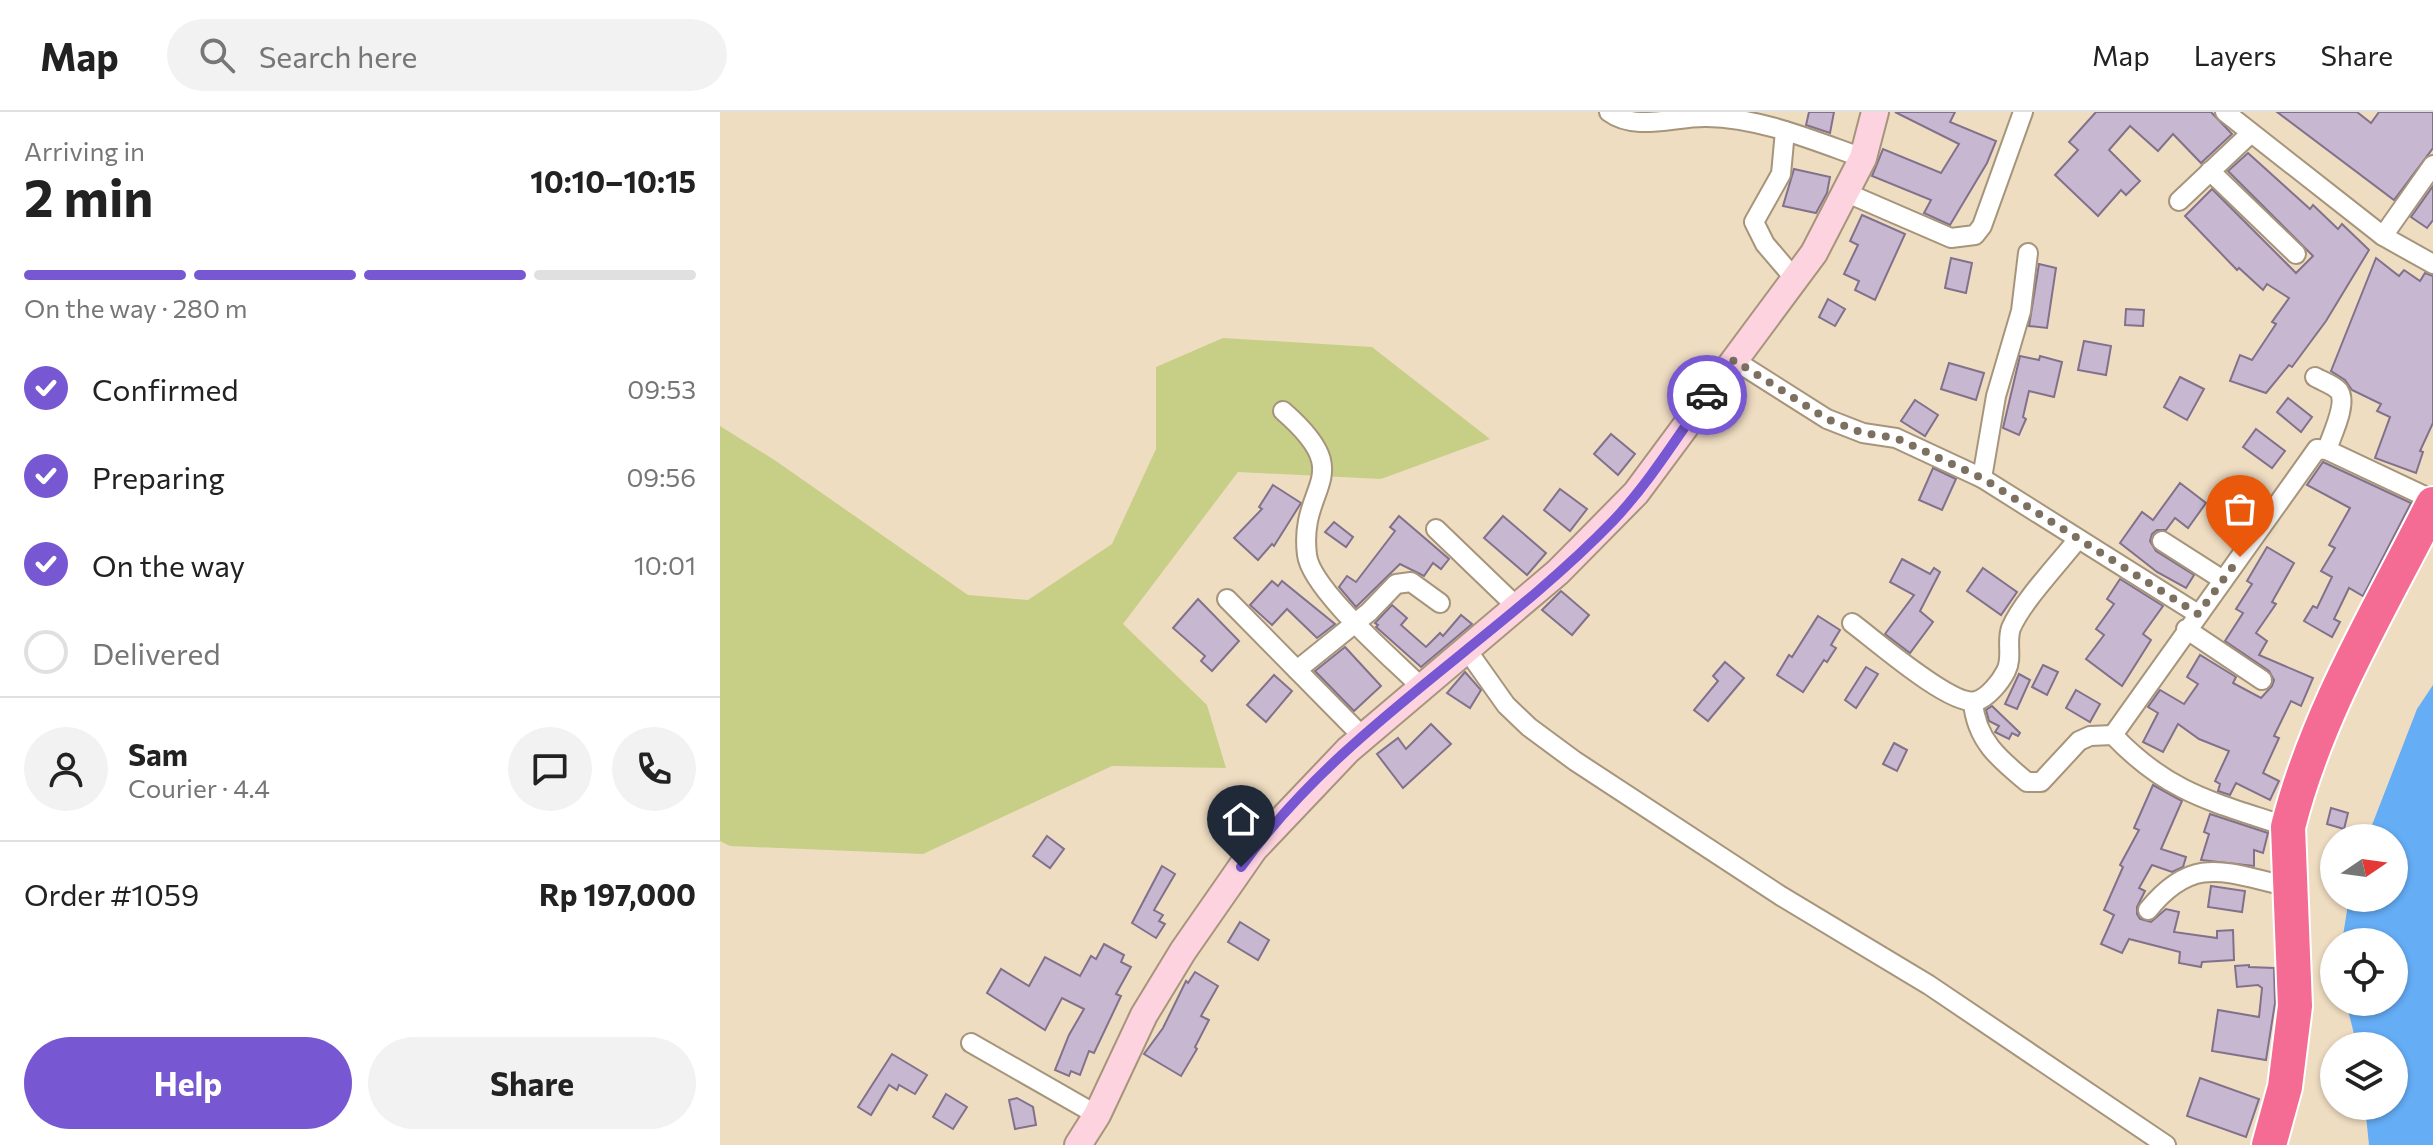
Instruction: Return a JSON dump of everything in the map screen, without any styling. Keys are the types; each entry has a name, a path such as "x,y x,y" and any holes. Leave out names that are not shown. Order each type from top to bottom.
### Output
{"highway":[{"path":"2269,1145 2285,1087 2295,1006 2288,827 2302,778 2326,717 2433,502"}],"street":[{"path":"1609,112 1618,119 1641,122 1706,117 1756,121 1863,158"},
{"path":"1078,1145 1097,1115 1144,1015 1183,951 1254,849 1303,794 1363,737 1517,607 1613,520 1636,493 1814,253 1863,158 1875,112"},
{"path":"1847,193 1951,238 1975,235 1982,226 2023,112"},
{"path":"2225,112 2383,236 2433,264"},
{"path":"1785,131 1781,174 1754,222 1765,244 1795,279"},
{"path":"2179,201 2250,134"},
{"path":"2383,236 2433,165"},
{"path":"2210,171 2296,254"},
{"path":"1982,478 1996,396 2021,311 2028,253"},
{"path":"1734,360 1827,419 1863,433 1896,438 1982,478 2078,539 2192,622 2262,680"},
{"path":"2315,377 2338,389 2340,395 2340,409 2327,450"},
{"path":"1283,411 1316,443 1322,458 1322,474 1309,522 1307,556 1310,564 1334,600 1420,686"},
{"path":"1973,702 1975,723 2002,762 2027,782 2041,782 2084,738 2113,735 2317,449 2327,450 2433,502"},
{"path":"1436,529 1517,607"},
{"path":"1852,623 1929,680 1958,698 1973,702 1986,696 2005,673 2009,664 2012,626 2078,539"},
{"path":"2162,541 2223,580"},
{"path":"1297,670 1356,622 1396,584 1405,581 1418,585 1440,603"},
{"path":"1227,599 1363,737"},
{"path":"1467,650 1513,712 1585,768 1781,896 1929,985 2166,1145"},
{"path":"2113,735 2140,763 2171,784 2195,796 2288,827"},
{"path":"2148,910 2160,896 2194,872 2214,871 2291,887"},
{"path":"971,1043 1097,1115"}],"green space":[{"path":"1223,338 1372,347 1490,439 1381,479 1238,472 1123,624 1207,705 1226,768 1112,766 923,854 730,846 720,841 720,426 773,459 968,595 1028,600 1112,544 1156,449 1156,367"}],"water":[{"path":"2433,685 2433,1145 2369,1145 2366,1120 2408,1120 2408,1032 2354,1032 2350,1016 2408,1016 2408,928 2344,928 2347,912 2408,912 2408,824 2372,824 2417,709"}],"building":[{"path":"1809,112 1834,112 1830,133 1806,125"},
{"path":"1895,112 1955,112 1950,122 1996,141 1987,163 1950,225 1924,213 1931,200 1872,176 1883,149 1941,173 1959,144"},
{"path":"2096,112 2211,112 2232,134 2201,163 2173,134 2158,151 2130,126 2109,150 2140,181 2126,195 2121,190 2098,216 2055,175 2078,150 2069,142"},
{"path":"2277,112 2357,112 2371,123 2379,112 2433,112 2433,148 2394,200"},
{"path":"2248,153 2310,209 2313,205 2338,229 2342,224 2369,250 2326,321 2292,367 2289,365 2266,393 2230,381 2240,355 2252,360 2289,298 2267,284 2263,290 2239,268 2237,270 2185,216 2212,189 2296,273 2313,256 2228,171"},
{"path":"1794,169 1830,177 1827,193 1816,213 1783,206"},
{"path":"2433,186 2433,220 2427,228 2411,217"},
{"path":"1862,215 1905,234 1875,300 1855,290 1859,281 1844,274 1858,245 1850,241"},
{"path":"1951,258 1972,263 1966,293 1945,288"},
{"path":"2376,258 2399,276 2404,270 2420,281 2425,273 2433,276 2433,423 2420,451 2423,452 2416,473 2375,458 2390,417 2377,411 2381,404 2352,390 2345,380 2331,371"},
{"path":"2039,264 2056,268 2047,328 2029,326"},
{"path":"1828,299 1845,309 1835,326 1819,317"},
{"path":"2126,309 2144,310 2143,326 2125,325"},
{"path":"2084,341 2111,346 2106,375 2078,370"},
{"path":"2020,356 2039,360 2040,356 2062,362 2054,397 2029,391 2023,417 2026,419 2019,435 2003,428"},
{"path":"1949,363 1984,373 1976,400 1941,389"},
{"path":"2180,377 2204,389 2187,420 2164,407"},
{"path":"2288,398 2312,417 2301,432 2277,412"},
{"path":"1915,400 1938,415 1925,436 1901,421"},
{"path":"2256,429 2285,451 2272,468 2243,447"},
{"path":"1611,434 1635,454 1618,475 1594,454"},
{"path":"2323,462 2411,503 2363,596 2349,588 2334,619 2340,622 2332,637 2304,621 2313,606 2317,608 2332,577 2321,571 2335,548 2329,545 2350,508 2307,485"},
{"path":"1933,468 1956,479 1942,510 1919,500"},
{"path":"2180,483 2206,503 2188,528 2175,518 2166,530 2157,530 2152,534 2150,541 2156,551 2194,575 2186,588 2157,572 2120,543 2142,512 2153,520"},
{"path":"1273,485 1301,503 1274,546 1272,544 1258,560 1234,538 1262,509 1259,507"},
{"path":"1560,489 1587,509 1570,531 1544,510"},
{"path":"1399,516 1449,559 1441,569 1433,563 1424,576 1400,564 1356,607 1339,587 1347,576 1356,582 1395,531 1390,527"},
{"path":"1503,516 1546,553 1527,575 1484,538"},
{"path":"1334,522 1353,537 1346,547 1325,532"},
{"path":"2267,547 2294,563 2272,602 2276,604 2256,633 2267,641 2259,655 2313,678 2301,706 2291,701 2274,736 2279,738 2263,773 2279,781 2270,800 2236,783 2230,795 2218,791 2220,784 2215,781 2229,751 2199,739 2178,724 2163,752 2143,742 2158,713 2148,707 2160,690 2184,704 2198,684 2187,677 2200,655 2236,677 2233,683 2261,698 2272,686 2274,680 2269,671 2225,641 2243,613 2236,609 2252,584 2247,581"},
{"path":"1902,559 1930,574 1934,568 1940,572 1920,611 1933,622 1910,653 1885,634 1914,595 1890,582"},
{"path":"1983,568 2017,592 2001,615 1967,591"},
{"path":"2120,579 2163,606 2143,634 2151,640 2122,686 2086,659 2104,635 2096,629 2114,604 2107,599"},
{"path":"1272,581 1278,586 1282,581 1335,624 1317,638 1287,609 1272,625 1250,605"},
{"path":"1561,591 1589,615 1572,635 1542,610"},
{"path":"1198,599 1239,641 1212,671 1201,661 1205,656 1173,628"},
{"path":"1392,605 1407,618 1401,625 1426,647 1440,633 1443,636 1461,615 1472,624 1421,667 1376,627 1378,625 1375,623"},
{"path":"1818,616 1840,630 1831,645 1836,648 1827,662 1824,660 1803,692 1777,675"},
{"path":"1345,647 1381,686 1354,711 1315,671"},
{"path":"1725,662 1744,678 1708,721 1694,710 1718,681 1713,676"},
{"path":"2043,665 2058,672 2047,695 2032,687"},
{"path":"1866,667 1878,674 1856,708 1845,700"},
{"path":"1465,672 1481,690 1470,708 1447,693"},
{"path":"2019,674 2030,680 2017,709 2005,704"},
{"path":"1274,675 1292,691 1266,722 1247,705"},
{"path":"2076,690 2100,704 2090,722 2066,708"},
{"path":"1992,706 2020,733 2018,736 2012,733 2009,739 1995,732 1999,726 1989,721 1986,710"},
{"path":"1431,724 1451,744 1403,788 1377,754 1398,738 1406,749"},
{"path":"1894,743 1907,750 1897,771 1883,764"},
{"path":"2153,785 2182,801 2161,849 2186,857 2183,867 2172,872 2152,865 2139,888 2145,891 2137,914 2140,919 2151,922 2166,909 2179,912 2174,932 2217,938 2217,931 2233,930 2234,960 2202,962 2201,967 2179,963 2180,952 2129,939 2122,953 2101,944 2114,915 2104,910 2123,867 2120,865 2139,830 2134,828"},
{"path":"2331,808 2348,813 2345,824 2327,824"},
{"path":"2210,814 2268,833 2263,853 2254,850 2254,866 2201,860 2209,834 2204,832"},
{"path":"1047,836 1064,849 1050,868 1033,856"},
{"path":"1162,866 1175,874 1154,910 1163,915 1159,921 1165,924 1156,938 1132,923"},
{"path":"2211,886 2245,891 2242,912 2208,907"},
{"path":"1240,922 1269,940 1258,960 1228,942"},
{"path":"1104,944 1124,955 1121,962 1131,967 1116,994 1121,996 1094,1053 1089,1051 1080,1075 1071,1071 1069,1076 1055,1070 1084,1009 1062,998 1045,1030 987,993 1001,969 1029,986 1045,957 1080,976 1091,956 1096,959"},
{"path":"2235,966 2274,968 2275,1003 2266,1060 2212,1051 2218,1010 2259,1017 2262,988 2258,985 2237,987"},
{"path":"1195,972 1218,986 1201,1016 1209,1020 1181,1076 1144,1054 1163,1028 1186,981 1188,983"},
{"path":"892,1054 927,1075 915,1094 899,1085 897,1090 889,1085 871,1115 858,1107"},
{"path":"2200,1078 2259,1099 2246,1137 2187,1116"},
{"path":"946,1094 967,1107 953,1129 933,1117"},
{"path":"1017,1098 1033,1107 1036,1125 1015,1129 1009,1100"}],"way so far":[{"path":"1707,395 1734,360 1827,419 1863,433 1896,438 1932,452 1982,478 2198,614 2240,557"}],"route":[{"path":"1241,867 1303,794 1348,750 1558,572 1613,520 1707,395"}]}
